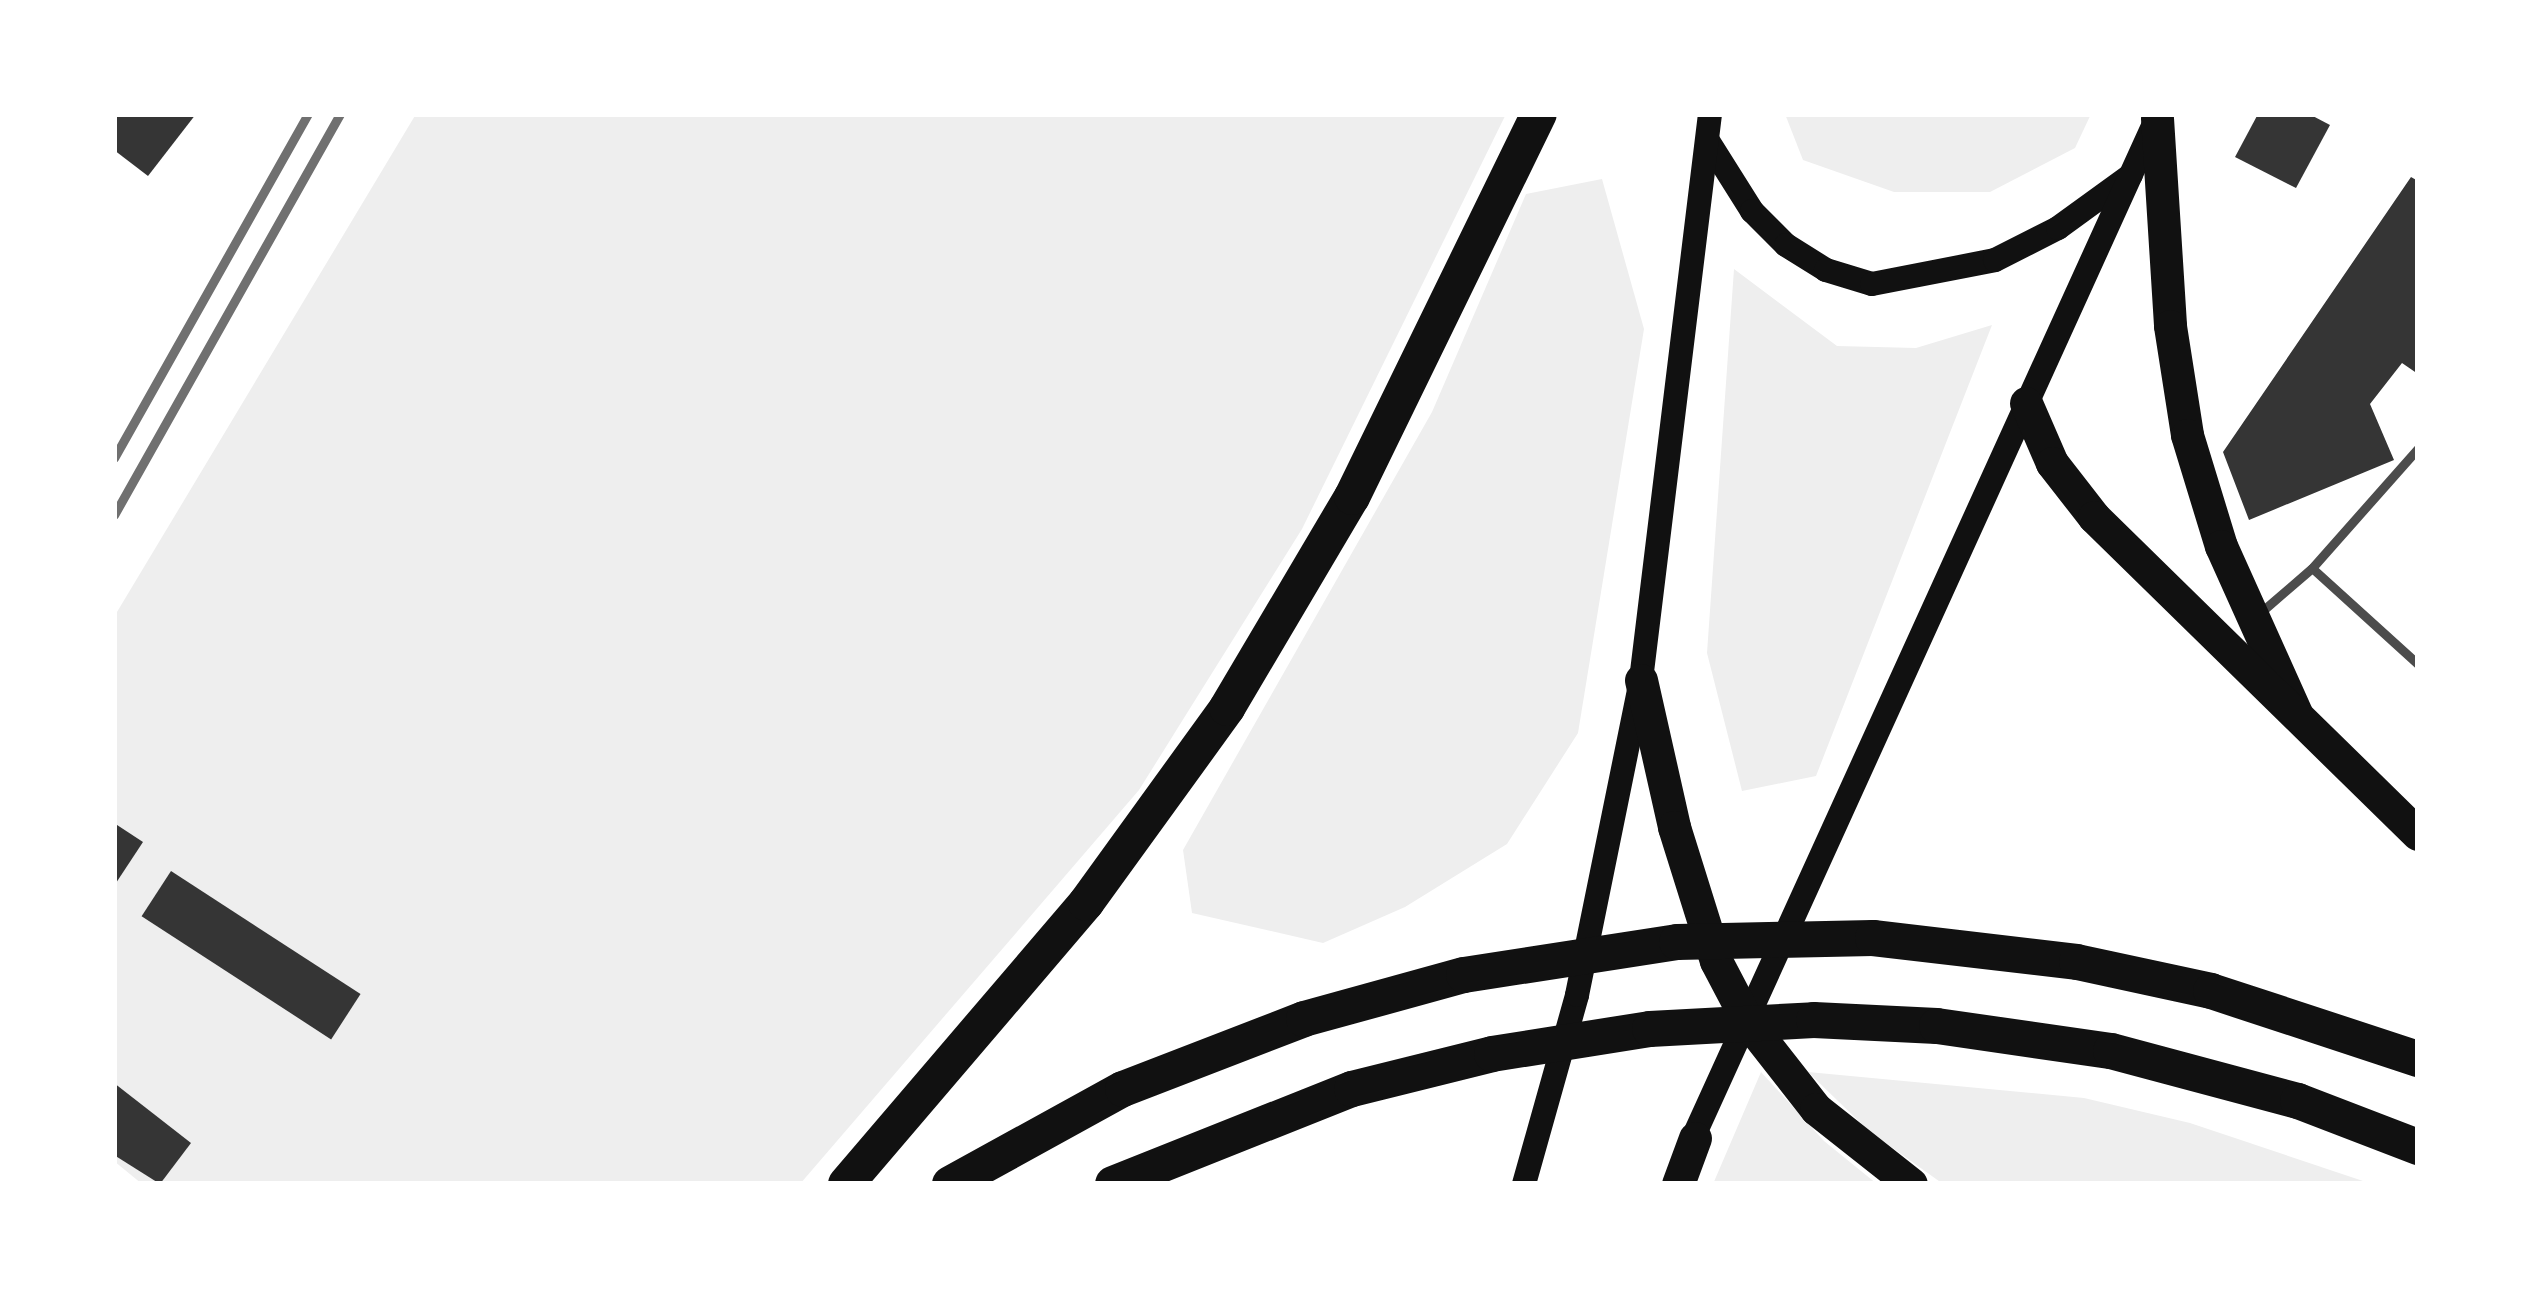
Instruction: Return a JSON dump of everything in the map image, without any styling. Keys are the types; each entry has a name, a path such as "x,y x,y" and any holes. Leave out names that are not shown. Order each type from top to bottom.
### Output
{"highway":[{"path":"846,1184 1086,903 1215,725 1332,534 1539,114"},
{"path":"2158,116 2170,326 2187,435 2252,620 2296,713"},
{"path":"2026,403 2064,483 2418,834"},
{"path":"1641,680 1674,827 1716,961 1748,1022 1816,1109 1910,1184"},
{"path":"950,1184 1105,1097 1304,1019 1464,975 1677,942 1873,938 2077,962 2211,991 2418,1058"},
{"path":"1113,1184 1330,1096 1492,1054 1650,1029 1814,1020 1936,1026 2111,1051 2298,1101 2418,1147"},
{"path":"1678,1184 1695,1138"}],"main road":[{"path":"1524,1184 1577,995 1641,680 1710,114"},
{"path":"1667,1184 1695,1138 2158,116"},
{"path":"1708,141 1752,211 1786,245 1826,270 1872,284 1995,260 2059,228 2133,172"}],"lane":[{"path":"2252,620 2312,568 2418,448"},
{"path":"2312,568 2418,664"}],"shaded area":[{"path":"416,114 1506,114 1302,529 1139,790 800,1184 142,1184 114,1161 114,617"},
{"path":"1785,114 2091,114 2075,148 1990,192 1894,192 1803,160"},
{"path":"1602,179 1644,329 1578,733 1507,844 1405,907 1323,943 1192,913 1183,850 1432,412 1526,194"},
{"path":"1734,269 1837,346 1916,348 1992,325 1816,776 1742,791 1707,653"},
{"path":"1761,1072 1824,1141 1877,1184 1713,1184"},
{"path":"1808,1072 2084,1098 2190,1123 2372,1184 1943,1184 1869,1131"}],"building":[{"path":"114,114 196,114 148,176 114,150"},
{"path":"2258,114 2309,114 2330,125 2296,188 2235,157"},
{"path":"2411,177 2418,181 2418,374 2402,363 2370,404 2394,460 2249,520 2223,452"},
{"path":"114,823 143,842 114,886"},
{"path":"171,871 361,994 331,1039 142,916"},
{"path":"114,1083 191,1143 160,1184 114,1155"}],"railway":[{"path":"114,458 308,114"},
{"path":"114,515 340,114"}]}
